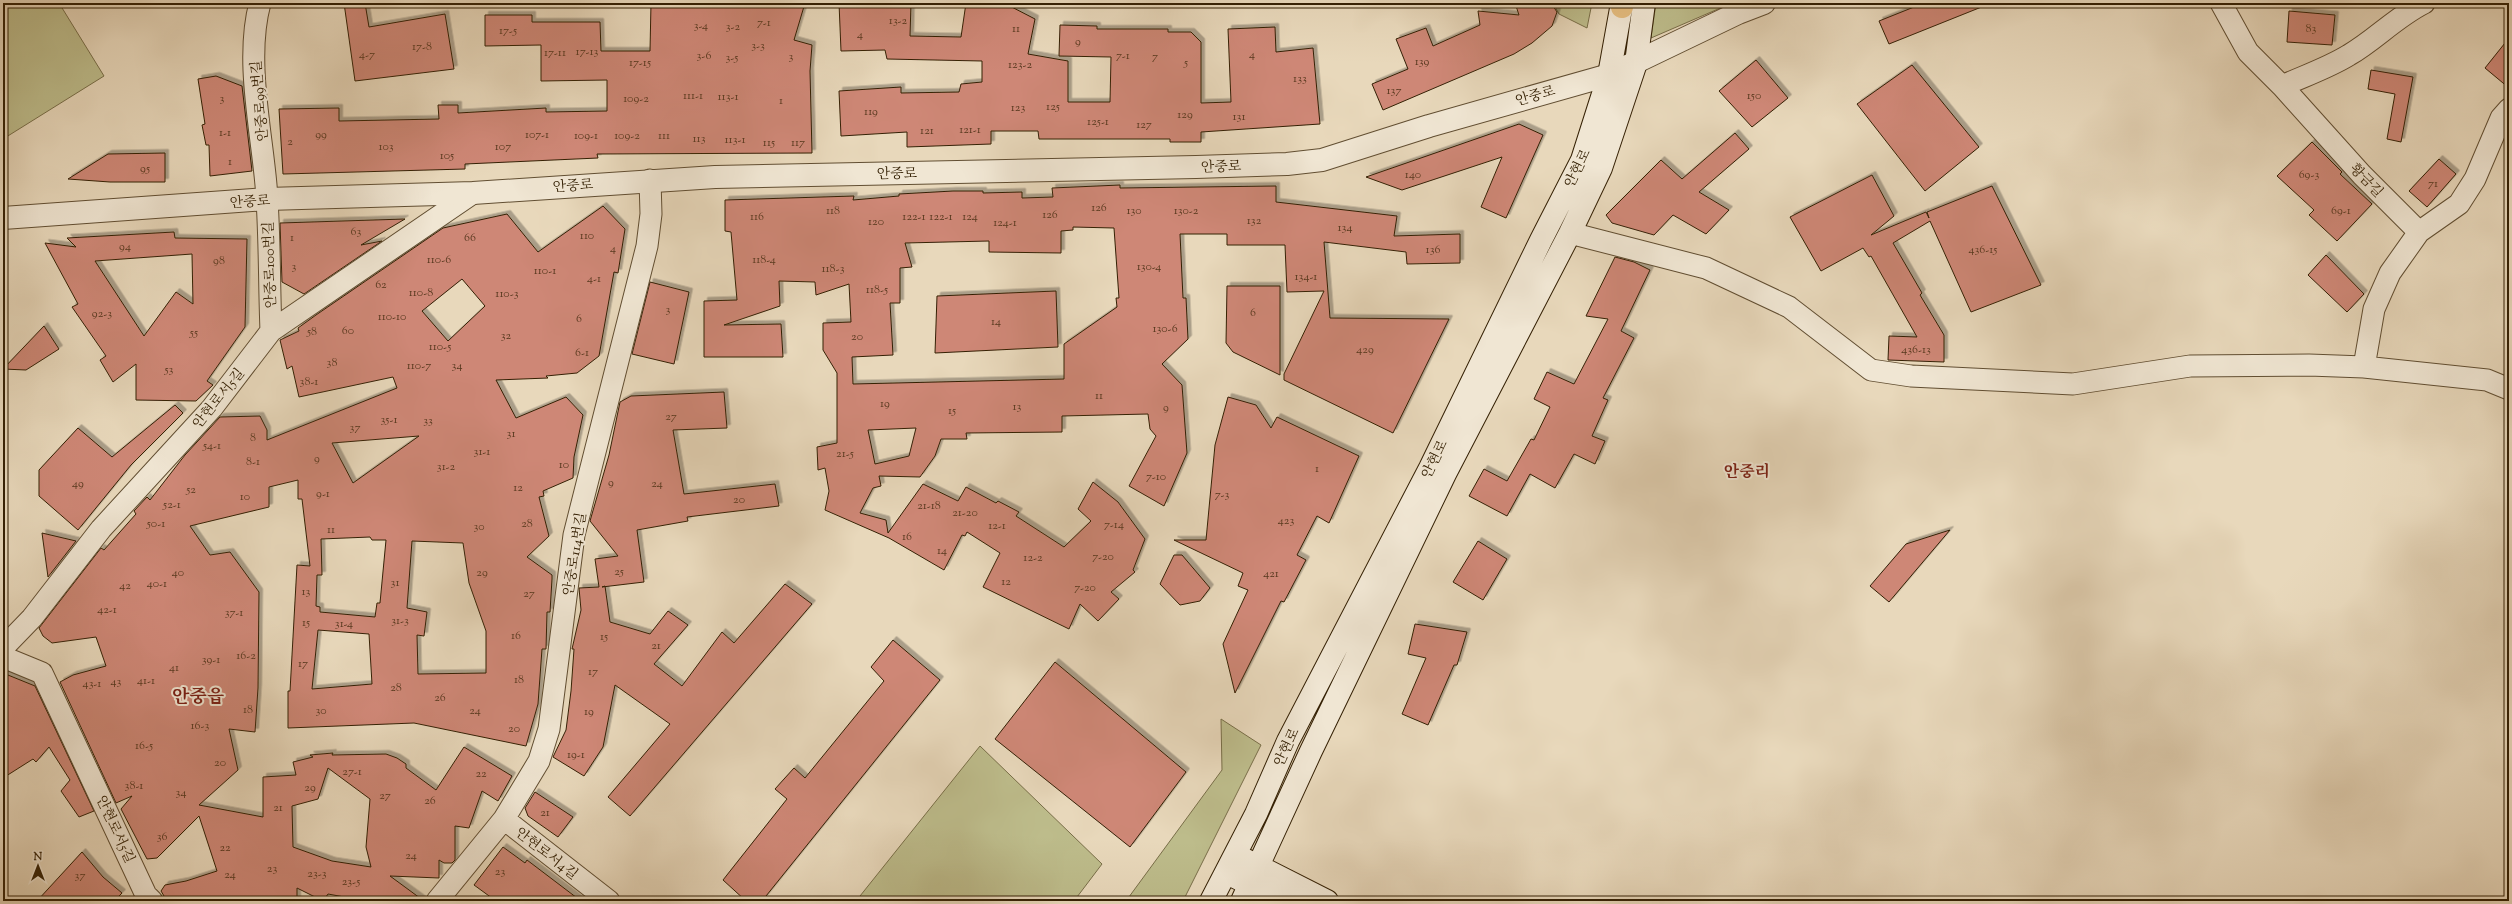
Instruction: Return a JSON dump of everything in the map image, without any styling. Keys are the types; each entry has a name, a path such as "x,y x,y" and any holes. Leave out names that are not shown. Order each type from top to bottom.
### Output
{"main road":[{"name":"안현로","path":"1251,883 1311,751 1445,474 1570,233 1601,168 1636,63 1644,3"},
{"name":"안중로","path":"3,218 267,199 473,193 650,180 1287,164 1322,160 1429,126 1609,75 1738,13 1764,3"},
{"name":"안현로","path":"1211,901 1256,814 1288,740 1430,468 1540,240 1582,160 1609,75 1622,4"},
{"path":"1230,864 1251,883 1285,901"},
{"path":"1251,883 1327,901"}],"street":[{"name":"안중로99번길","path":"260,3 255,35 255,66 267,199"},
{"name":"황금길","path":"2221,3 2248,52 2282,86 2362,175 2418,232"},
{"path":"2282,86 2348,56 2382,33 2405,13 2424,3"},
{"path":"2364,367 2374,309 2390,273 2418,232 2459,204 2475,179 2488,143 2501,118 2509,108"},
{"name":"안중로114번길","path":"437,901 504,819 538,761 549,729 574,535 647,246 651,208 650,180"},
{"name":"안현로서5길","path":"3,648 32,618 101,529 212,408 271,331 473,193"},
{"name":"안중로100번길","path":"267,199 271,331"},
{"path":"1570,233 1706,268 1789,307 1871,370 1898,374 2073,384 2190,366 2309,365 2364,367 2487,380 2509,389"},
{"name":"안현로서5길","path":"3,657 42,673 82,755 146,895 152,901"},
{"name":"안현로서4길","path":"504,819 609,901"}],"shaded area":[{"path":"3,3 59,3 104,76 3,139"},
{"path":"1553,3 1592,3 1587,28 1559,14"},
{"path":"1656,3 1732,3 1651,38"},
{"path":"1221,719 1261,745 1183,901 1126,901 1222,770"},
{"path":"980,746 1102,864 1074,901 856,901"}],"building":[{"path":"344,3 365,3 369,27 445,14 454,69 355,81"},
{"path":"651,3 805,3 794,40 812,45 810,71 812,153 597,154 598,158 465,164 465,169 283,174 279,109 339,108 339,121 439,119 438,105 458,105 458,113 546,108 546,112 607,111 607,80 541,81 541,45 485,46 485,15 532,15 532,22 600,22 601,51 650,51"},
{"path":"839,3 911,3 910,36 961,37 966,3 1004,3 1035,19 1028,54 1068,61 1068,102 1110,102 1111,57 1059,56 1060,25 1097,26 1097,29 1168,29 1168,32 1191,32 1201,42 1201,103 1231,102 1228,29 1275,27 1276,52 1313,48 1320,124 1201,132 1201,142 1170,142 1170,139 1039,139 1038,131 991,131 991,144 907,147 907,132 841,136 839,91 901,87 901,93 959,92 961,84 982,82 982,61 887,59 885,50 841,51"},
{"path":"1515,3 1551,3 1557,12 1552,26 1532,43 1514,54 1383,110 1372,84 1408,69 1396,39 1426,28 1433,46 1480,25 1478,11 1519,15"},
{"path":"1924,3 1989,4 1889,44 1879,21"},
{"path":"2289,11 2335,15 2332,45 2287,42"},
{"path":"2509,38 2509,88 2485,68"},
{"path":"1756,60 1788,98 1752,127 1719,91"},
{"path":"1912,65 1979,147 1925,191 1857,104"},
{"path":"2371,70 2413,77 2401,142 2387,139 2395,94 2368,89"},
{"path":"216,76 242,86 252,171 210,176 209,145 206,145 202,125 205,124 198,79"},
{"path":"1519,124 1543,135 1506,218 1481,207 1502,157 1402,190 1366,177"},
{"path":"1735,133 1749,149 1699,192 1729,210 1706,234 1673,215 1654,235 1612,223 1606,215 1661,160 1682,179"},
{"path":"2312,142 2342,172 2340,174 2372,204 2337,241 2309,215 2314,210 2277,176"},
{"path":"165,153 165,182 110,182 68,179 108,154"},
{"path":"2439,159 2456,174 2427,207 2409,191"},
{"path":"1872,175 1894,216 1871,235 1926,212 1929,218 1927,212 1992,186 2041,285 1971,312 1930,221 1893,243 1922,293 1920,295 1944,335 1944,362 1888,360 1889,336 1917,337 1871,256 1869,257 1863,248 1821,271 1790,217"},
{"path":"1120,185 1120,188 1276,186 1276,202 1397,216 1394,236 1460,234 1460,263 1407,264 1406,252 1324,242 1330,318 1449,319 1393,433 1284,380 1284,374 1324,291 1287,292 1285,245 1227,245 1227,234 1180,234 1183,298 1186,298 1188,339 1162,364 1182,385 1187,453 1164,506 1129,486 1156,436 1150,429 1148,414 1062,416 1062,432 966,433 967,439 941,439 935,456 920,477 879,476 881,486 873,488 860,513 886,520 888,533 923,484 958,501 966,487 996,503 998,501 1019,512 1016,516 1064,547 1091,521 1078,509 1093,482 1118,502 1145,539 1133,570 1135,572 1111,592 1119,599 1098,621 1080,604 1069,629 983,587 1000,553 967,532 965,536 962,535 944,570 889,538 825,510 829,491 825,468 818,470 817,447 837,443 837,373 823,350 823,323 851,322 849,284 816,295 815,282 779,281 780,306 724,325 781,324 783,357 704,357 704,301 737,300 731,232 725,231 725,200 854,196 853,200 899,196 899,194 953,191 983,191 983,193 1022,192 1022,198 1053,197 1052,188","holes":["1073,227 1114,228 1119,298 1116,298 1117,307 1064,344 1064,379 853,384 852,357 893,355 890,303 900,303 900,268 912,267 905,243 989,241 989,252 1061,253 1061,231 1073,230","916,428 909,456 875,464 868,430"]},
{"path":"603,206 625,229 618,273 614,272 599,356 577,373 546,376 548,378 496,380 516,418 566,397 583,415 574,457 573,478 543,491 544,496 539,497 549,536 527,557 552,575 552,579 550,612 547,612 546,649 542,649 538,704 526,746 414,723 288,728 288,691 290,691 297,565 310,566 302,499 298,499 298,480 269,487 269,507 190,526 210,555 230,552 259,592 258,688 255,732 229,729 238,770 199,805 263,817 263,777 296,775 293,762 313,757 310,755 333,753 332,755 386,754 397,758 406,764 406,768 436,790 464,747 512,776 498,801 482,791 469,828 455,826 455,860 452,863 444,863 439,860 439,878 390,876 424,901 366,901 328,894 323,901 297,888 297,901 167,901 161,891 165,885 186,881 217,871 199,816 157,858 147,859 121,809 132,796 116,803 60,682 73,675 106,666 96,637 52,643 43,636 39,628 101,548 104,550 136,514 134,511 147,497 150,500 185,455 220,417 260,416 267,430 267,440 397,388 393,377 299,397 292,366 287,369 280,340 299,331 298,328 316,315 443,228 507,214 538,252","holes":["462,279 485,306 448,341 422,311","419,436 353,483 332,443","370,537 372,540 386,540 380,603 377,603 375,617 320,612 320,607 316,606 317,575 322,575 321,539","412,541 463,543 469,583 486,631 486,673 418,674 417,635 424,636 427,612 407,608","318,630 369,634 372,684 312,689","328,768 370,799 366,847 371,867 332,861 293,847 292,806 318,799"]},
{"path":"405,219 361,245 382,241 304,294 282,282 280,223"},
{"path":"174,232 175,238 247,239 245,327 207,381 213,385 196,401 136,400 136,364 113,382 100,360 106,356 72,307 78,304 45,243 76,247 67,238","holes":["192,254 193,304 176,292 144,336 95,261"]},
{"path":"2326,255 2364,294 2347,312 2308,275"},
{"path":"1615,257 1634,262 1650,270 1621,331 1634,338 1603,398 1608,400 1592,436 1605,441 1595,464 1574,454 1555,488 1530,474 1507,516 1469,496 1484,469 1507,481 1531,439 1534,440 1550,407 1534,399 1547,372 1574,384 1608,319 1586,316"},
{"path":"650,282 689,292 674,364 632,354"},
{"path":"1227,286 1280,286 1280,375 1233,352 1226,343"},
{"path":"1056,291 1058,347 935,353 937,296"},
{"path":"44,326 59,349 26,370 3,369"},
{"path":"724,392 727,428 673,430 684,494 775,484 779,506 687,517 688,521 637,530 644,582 605,587 610,622 650,634 668,611 688,625 654,664 682,686 722,632 734,643 785,584 812,604 630,816 608,797 670,724 615,685 603,747 584,776 553,757 566,730 571,691 574,649 572,649 581,610 579,588 599,587 595,559 618,556 590,521 609,455 620,402 631,396"},
{"path":"1228,397 1256,405 1271,428 1277,417 1359,456 1329,523 1317,516 1297,555 1306,560 1284,602 1281,601 1235,693 1223,644 1248,590 1238,586 1243,573 1174,540 1206,540 1215,445"},
{"path":"175,405 183,413 131,465 78,530 39,496 39,470 78,428 112,457"},
{"path":"1950,530 1889,602 1870,586 1906,544"},
{"path":"42,533 76,541 48,577"},
{"path":"1478,541 1507,559 1483,600 1453,582"},
{"path":"1174,555 1182,555 1210,588 1200,601 1180,605 1160,584"},
{"path":"1415,624 1467,632 1457,665 1454,665 1428,725 1402,714 1426,658 1408,654"},
{"path":"893,640 940,680 762,901 746,901 723,880 787,799 775,789 794,768 805,778 884,681 871,667"},
{"path":"1055,662 1186,772 1130,847 995,739"},
{"path":"3,673 35,686 94,811 79,817 61,791 70,780 49,747 36,762 33,759 3,778"},
{"path":"535,792 573,817 558,837 528,816 525,808"},
{"path":"503,847 525,863 527,860 581,901 496,901 474,885"},
{"path":"82,852 103,877 122,893 114,901 37,901"}],"district":[{"name":"안중리","path":"1747,471"},
{"name":"안중읍","path":"198,696"}]}
